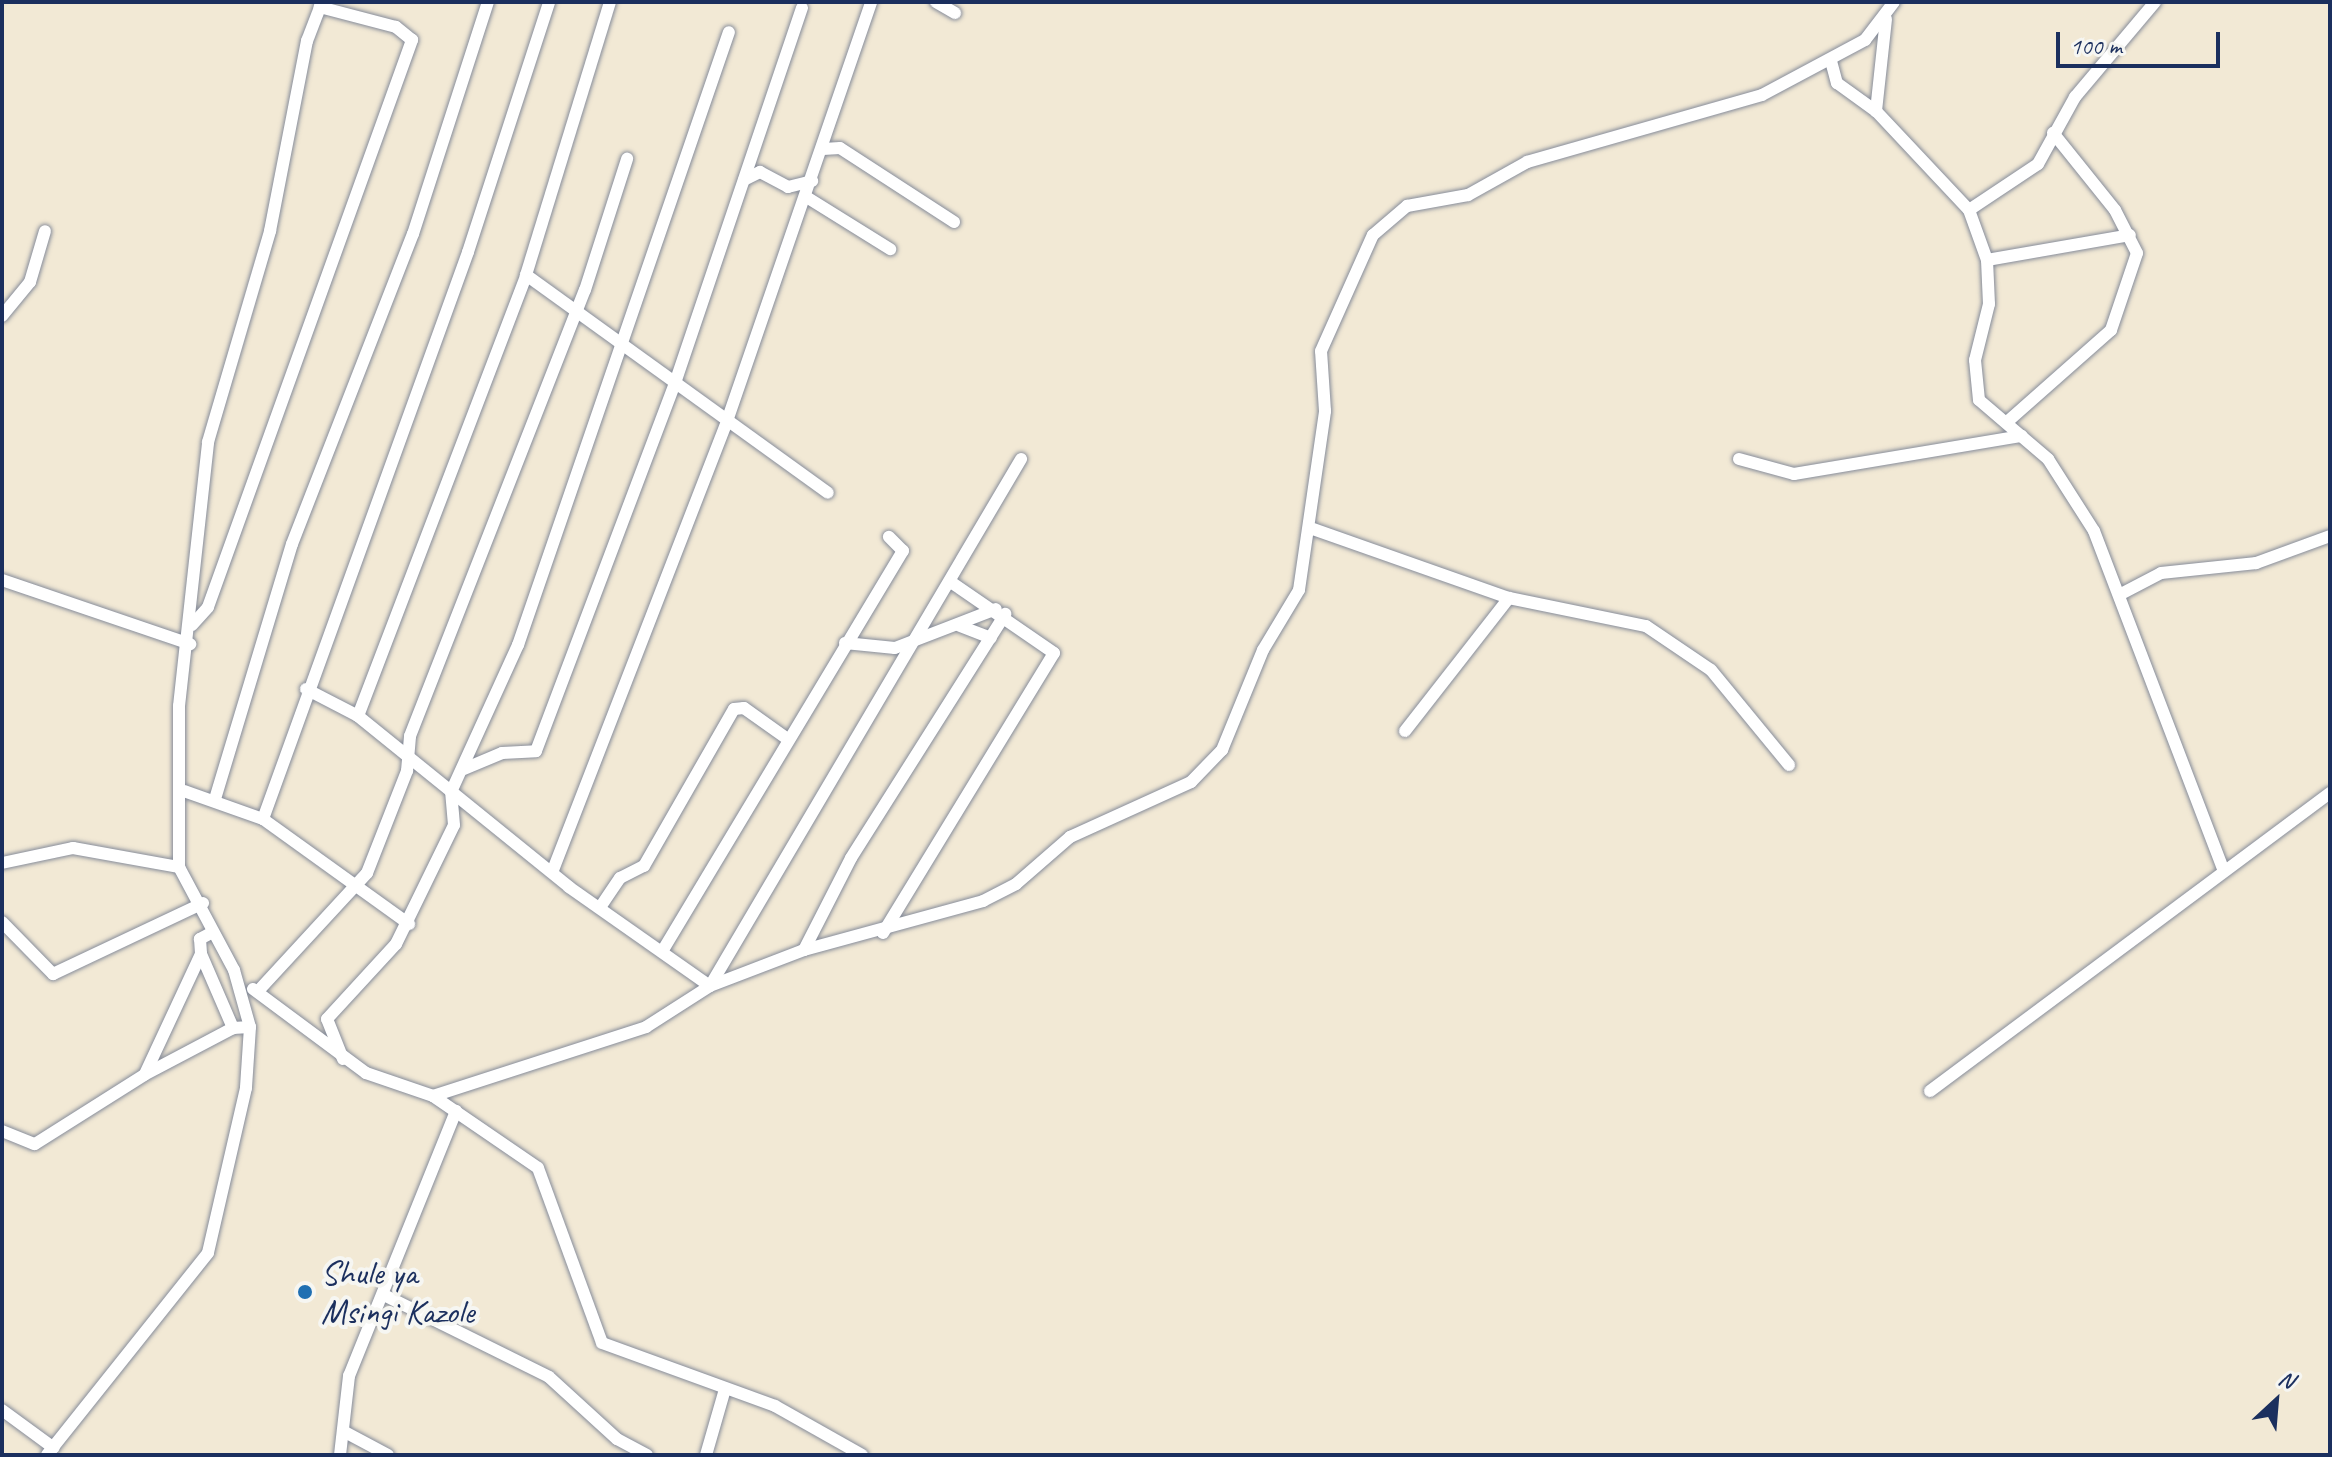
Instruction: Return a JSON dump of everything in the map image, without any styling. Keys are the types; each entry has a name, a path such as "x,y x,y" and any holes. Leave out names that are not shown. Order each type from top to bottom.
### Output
{"street":[{"path":"215,799 292,544 413,234 488,2"},
{"path":"263,819 306,689 468,252 549,2"},
{"path":"358,716 526,275 610,2"},
{"path":"553,870 727,421 808,198 871,2"},
{"path":"936,2 955,13"},
{"path":"1876,111 1886,19 1894,2"},
{"path":"1969,210 2024,177 2053,133 2155,2"},
{"path":"2,1410 50,1451 208,1253 246,1088 250,1027 241,989 213,932 203,903 179,867 184,791 179,706 192,625 194,542 214,409 270,231 321,5 396,27 412,40 208,607 192,625"},
{"path":"464,769 502,753 536,751 675,383 802,8"},
{"path":"433,1096 646,1027 710,986 804,950 883,933 983,901 1016,884 1070,837 1149,807 1208,768 1299,590 1313,529 1325,411 1321,351 1357,260 1389,218 1427,199 1482,190 1527,162 1762,95 1831,61 1886,19"},
{"path":"343,1059 327,1019 409,924 454,825 451,792 518,645 625,347 729,32"},
{"path":"1831,61 1837,83 1876,111 1969,210 1987,260 1989,304 1975,389 1986,408 2022,436 2076,497 2119,595 2223,869"},
{"path":"2007,422 2111,330 2134,272 2130,235 2053,133"},
{"path":"823,149 840,148 954,222"},
{"path":"260,989 356,888 576,309 627,159"},
{"path":"744,180 760,172 788,187 812,181"},
{"path":"808,198 890,249"},
{"path":"2,316 30,282 45,231"},
{"path":"1987,260 2130,235"},
{"path":"526,275 828,493"},
{"path":"1739,459 1794,474 2022,436"},
{"path":"710,986 919,640 1021,459"},
{"path":"1313,529 1509,598 1627,619 1672,640 1719,678 1789,765"},
{"path":"2119,595 2161,573 2256,563 2330,536"},
{"path":"663,950 786,738 903,551 889,537"},
{"path":"2,580 190,644"},
{"path":"883,933 1054,653 1001,611 952,583"},
{"path":"1405,731 1509,598"},
{"path":"845,643 887,648 1001,611"},
{"path":"804,950 851,858 991,638 1001,611"},
{"path":"960,626 991,638"},
{"path":"306,689 358,716 451,792 710,986"},
{"path":"601,906 620,878 644,866 734,709 744,708 786,738"},
{"path":"184,791 215,799 263,819 409,924"},
{"path":"1930,1091 2191,903 2223,869 2330,793"},
{"path":"2,847 8,861 73,848 179,867"},
{"path":"2,922 53,974 203,903"},
{"path":"213,932 200,939 201,954 233,1028"},
{"path":"144,1075 201,954"},
{"path":"241,989 260,989 343,1059 433,1096 548,1181 571,1271 602,1343 775,1406 862,1455"},
{"path":"3,1136 35,1144 144,1075 233,1028 250,1027"},
{"path":"340,1455 347,1382 456,1111"},
{"path":"384,1295 549,1377 617,1439 647,1455"},
{"path":"706,1455 725,1389"},
{"path":"343,1431 388,1455"}],"place":[{"name":"Shule ya Msingi Kazole","path":"305,1292"}]}
